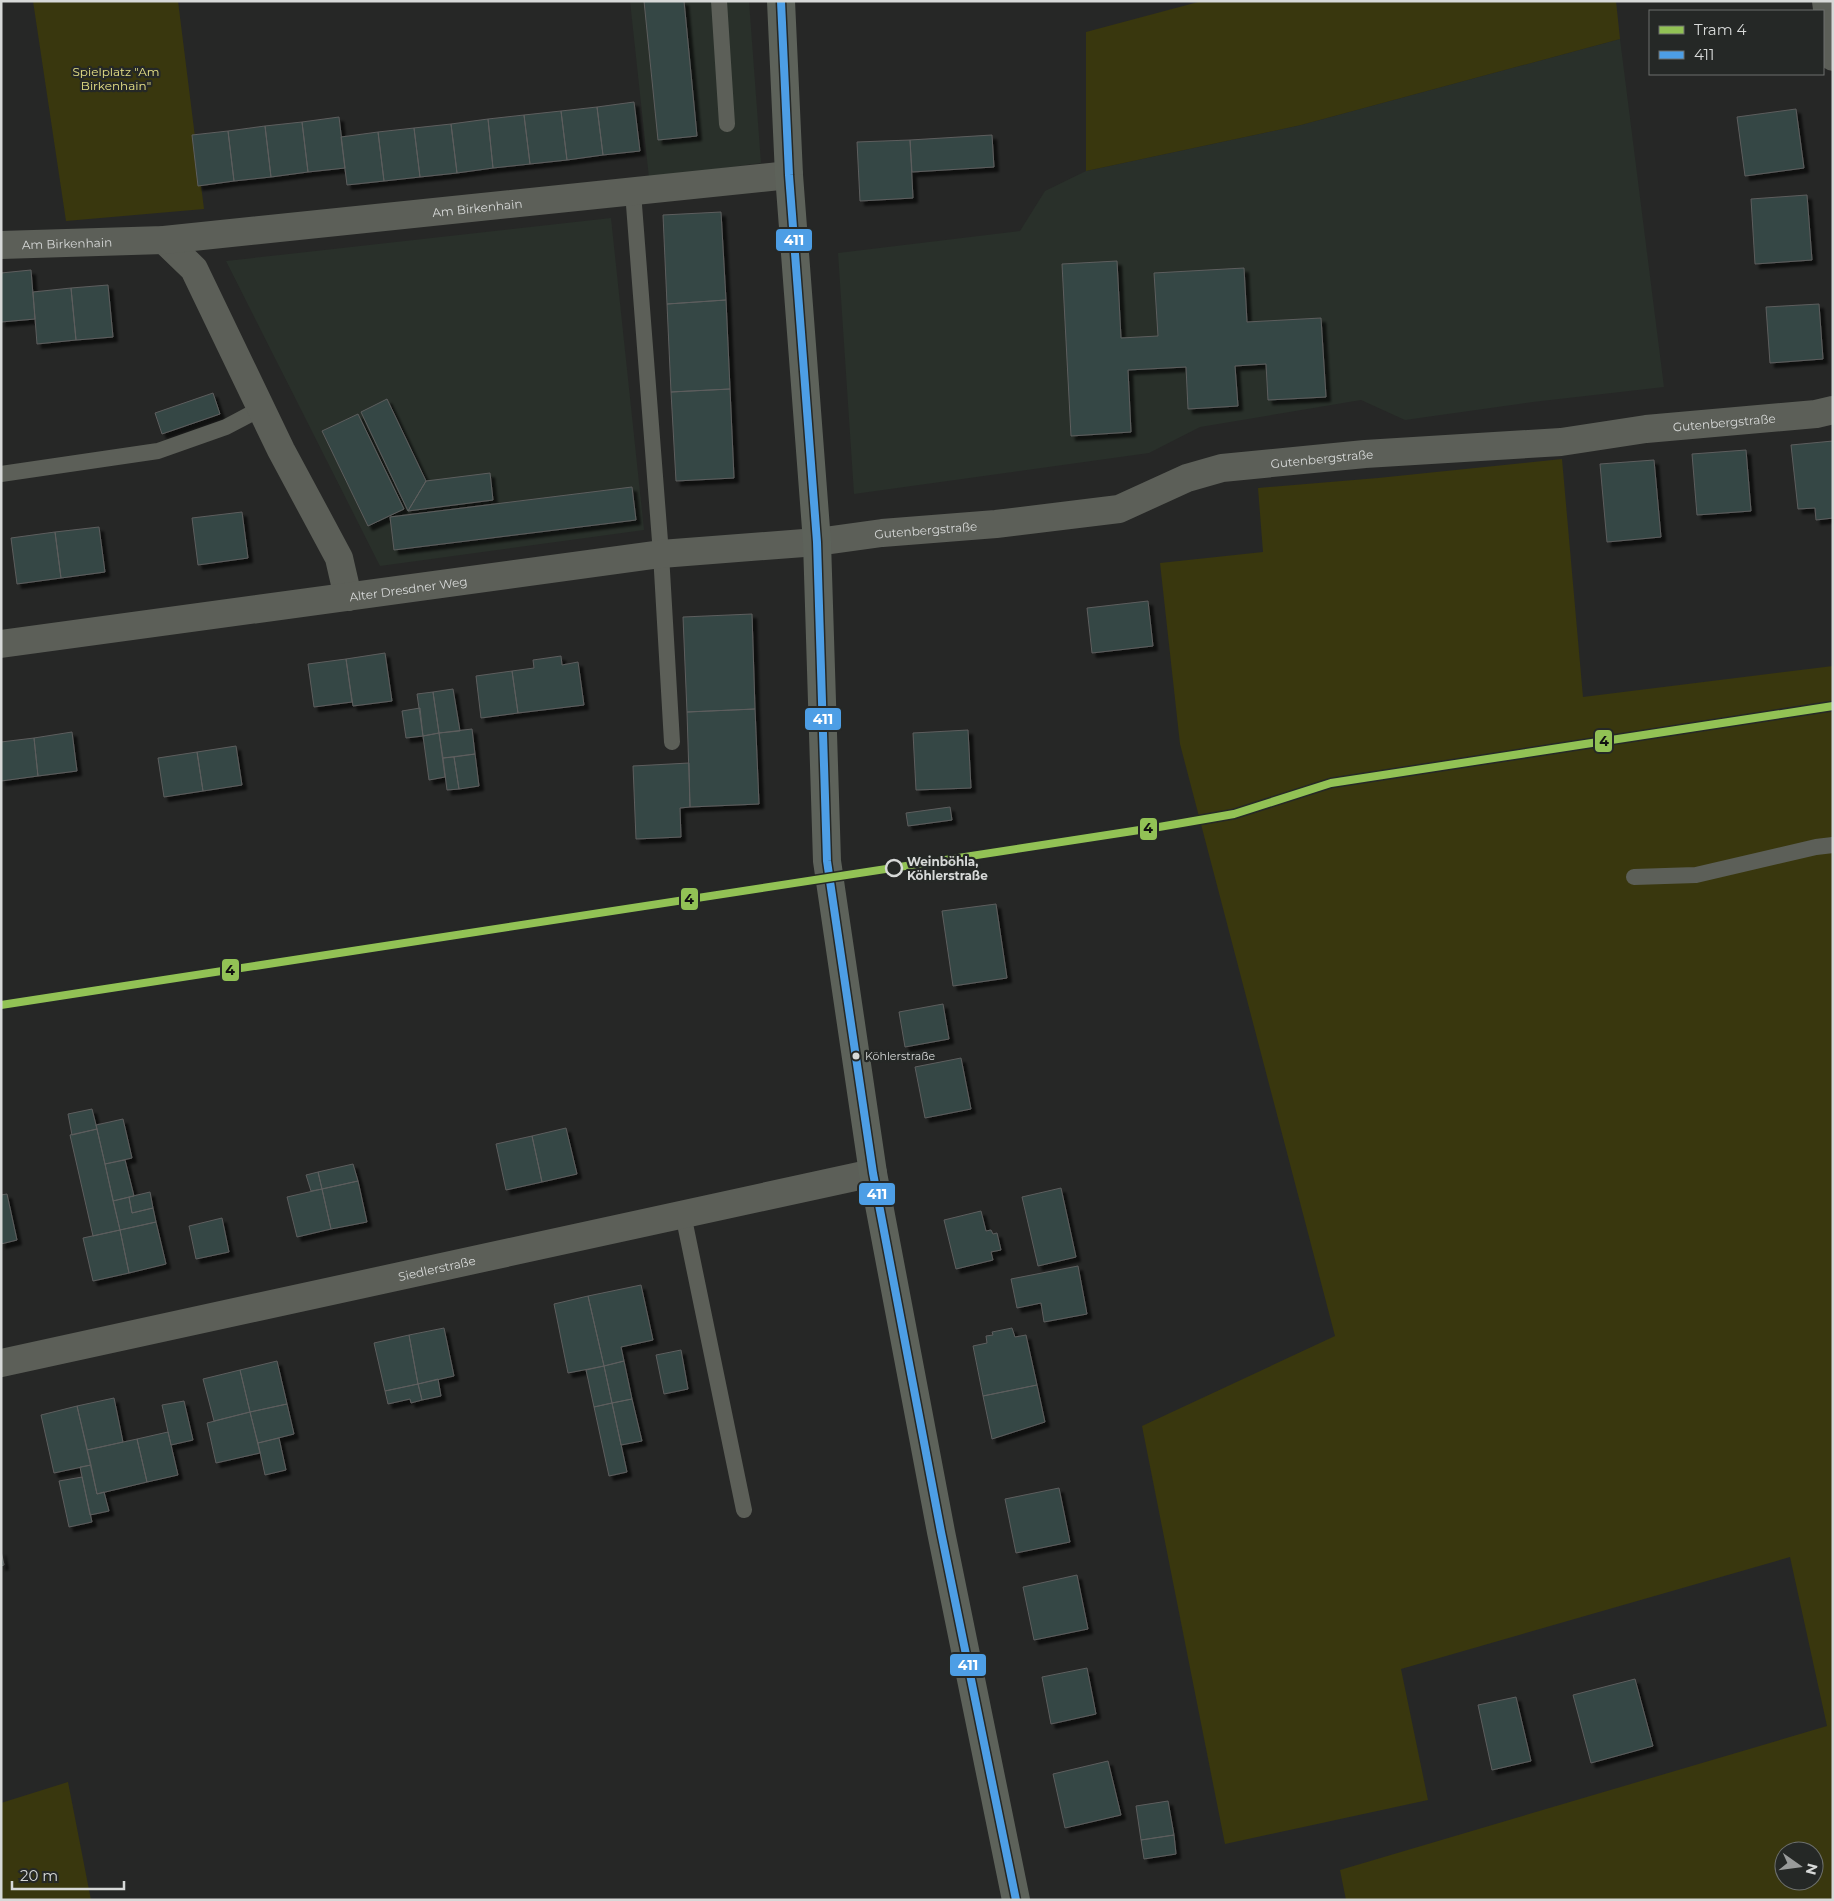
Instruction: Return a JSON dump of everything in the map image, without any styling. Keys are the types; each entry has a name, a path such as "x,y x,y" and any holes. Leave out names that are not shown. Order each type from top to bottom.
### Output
{"street":[{"path":"781,1 789,175 817,542 827,861 873,1173 941,1532 1016,1900"},
{"path":"1826,1 1833,57"},
{"name":"Am Birkenhain","path":"1,246 164,240 789,175"},
{"path":"164,240 194,269 281,450 338,558 348,597"},
{"name":"Gutenbergstraße","path":"817,542 882,533 996,524 1119,509 1187,478 1222,468 1365,454 1561,442 1646,429 1816,414 1833,410"},
{"name":"Alter Dresdner Weg","path":"1,644 661,554 817,542"},
{"name":"Siedlerstraße","path":"1,1363 873,1173"}],"lane":[{"path":"719,1 727,124"},
{"path":"633,192 661,554 672,742"},
{"path":"1,474 158,451 226,427 262,408"},
{"path":"1634,877 1696,875 1816,847 1833,845"},
{"path":"684,1214 744,1510"}],"shaded area":[{"path":"630,1 749,1 761,163 649,178"},
{"path":"1620,39 1664,387 1533,402 1405,420 1361,400 1200,427 1149,453 854,494 838,253 1020,231 1045,191 1086,171 1301,125"},
{"path":"611,218 644,530 380,566 226,261"}],"green space":[{"name":"Spielplatz \"Am Birkenhain\"","path":"33,1 178,1 204,209 66,221"},
{"path":"1202,1 1616,1 1620,39 1301,125 1086,171 1086,32"},
{"path":"1562,459 1583,697 1833,666 1833,1900 1346,1900 1340,1870 1827,1726 1790,1557 1401,1669 1428,1800 1225,1844 1142,1426 1335,1336 1180,744 1160,563 1263,552 1258,488"},
{"path":"68,1782 91,1900 1,1900 1,1803"}],"building":[{"path":"644,1 684,1 697,136 658,140"},
{"path":"634,102 640,151 603,155 597,107"},
{"path":"597,107 603,155 567,160 561,111"},
{"path":"1796,109 1804,168 1745,176 1737,117"},
{"path":"561,111 567,160 530,164 524,115"},
{"path":"524,115 530,164 493,168 488,119"},
{"path":"339,117 345,168 308,172 302,122"},
{"path":"488,119 493,168 457,173 451,124"},
{"path":"302,122 308,172 271,177 265,126"},
{"path":"451,124 457,173 420,177 414,128"},
{"path":"265,126 271,177 234,181 228,131"},
{"path":"414,128 420,177 384,181 378,132"},
{"path":"228,131 234,181 198,186 192,135"},
{"path":"378,132 384,181 347,185 341,137"},
{"path":"992,135 994,167 912,172 910,140"},
{"path":"910,140 913,198 860,201 857,142"},
{"path":"1807,195 1812,260 1755,264 1751,199"},
{"path":"721,212 726,300 667,304 663,215"},
{"path":"1117,261 1121,338 1158,336 1154,273 1244,268 1247,322 1321,318 1326,397 1268,400 1266,364 1235,366 1238,406 1188,409 1186,367 1128,370 1131,432 1071,436 1062,264"},
{"path":"31,270 35,319 1,322 1,273"},
{"path":"108,285 113,337 76,340 71,288"},
{"path":"71,288 76,340 37,344 33,292"},
{"path":"726,300 730,389 671,392 667,304"},
{"path":"1819,304 1823,359 1770,363 1766,307"},
{"path":"730,389 734,478 676,481 671,392"},
{"path":"213,393 220,414 162,434 155,413"},
{"path":"387,399 426,481 408,511 361,412"},
{"path":"358,414 404,509 368,526 322,431"},
{"path":"1833,441 1833,518 1816,520 1815,508 1798,509 1791,445"},
{"path":"1746,450 1751,511 1697,515 1692,454"},
{"path":"1654,460 1661,537 1607,542 1600,464"},
{"path":"490,473 493,500 408,511 426,481"},
{"path":"632,487 636,520 394,550 390,517"},
{"path":"242,512 248,558 198,565 192,518"},
{"path":"99,527 105,572 61,578 55,532"},
{"path":"55,532 61,578 17,584 11,538"},
{"path":"1148,601 1153,646 1092,653 1087,608"},
{"path":"752,614 755,709 687,712 683,617"},
{"path":"385,653 392,701 353,706 346,659"},
{"path":"561,656 562,665 578,662 584,705 518,713 512,671 534,668 533,660"},
{"path":"346,659 352,702 314,707 308,664"},
{"path":"512,671 518,713 481,718 476,676"},
{"path":"453,689 460,731 439,733 433,692"},
{"path":"433,692 439,733 423,736 417,694"},
{"path":"420,708 423,736 406,738 402,711"},
{"path":"755,709 759,804 690,807 687,712"},
{"path":"472,729 475,754 443,758 439,733"},
{"path":"968,730 971,788 916,790 913,733"},
{"path":"72,732 77,771 38,776 34,738"},
{"path":"439,733 445,777 429,780 423,736"},
{"path":"34,738 38,776 1,781 1,742"},
{"path":"236,746 242,785 203,791 197,752"},
{"path":"197,752 203,791 164,797 158,758"},
{"path":"475,754 479,786 459,789 454,757"},
{"path":"454,757 459,789 447,790 443,758"},
{"path":"689,763 690,807 680,808 681,837 636,839 633,766"},
{"path":"950,807 952,820 908,826 906,813"},
{"path":"996,904 1007,978 953,986 942,911"},
{"path":"943,1004 949,1039 905,1047 899,1012"},
{"path":"961,1058 971,1109 925,1118 915,1067"},
{"path":"92,1109 97,1129 72,1135 68,1114"},
{"path":"123,1119 132,1158 105,1164 96,1125"},
{"path":"566,1128 577,1174 542,1182 532,1136"},
{"path":"97,1129 120,1230 93,1236 70,1135"},
{"path":"532,1136 542,1182 506,1190 496,1144"},
{"path":"125,1160 134,1196 113,1201 105,1164"},
{"path":"353,1164 358,1181 322,1189 318,1172"},
{"path":"318,1172 322,1189 311,1191 306,1175"},
{"path":"358,1181 367,1222 331,1229 322,1189"},
{"path":"1061,1188 1076,1257 1038,1266 1022,1197"},
{"path":"322,1189 331,1229 297,1237 287,1197"},
{"path":"150,1192 153,1208 132,1213 129,1197"},
{"path":"7,1194 17,1240 1,1244 1,1195"},
{"path":"129,1197 132,1213 153,1208 156,1222 120,1230 113,1201"},
{"path":"981,1211 986,1231 991,1230 993,1234 997,1233 1001,1250 991,1252 993,1260 956,1269 944,1220"},
{"path":"222,1218 229,1252 196,1259 189,1226"},
{"path":"156,1222 166,1264 129,1273 120,1230"},
{"path":"120,1230 129,1273 93,1281 83,1238"},
{"path":"1078,1266 1087,1314 1044,1322 1041,1303 1017,1308 1011,1279"},
{"path":"641,1285 653,1340 621,1347 624,1361 604,1366 588,1296"},
{"path":"588,1296 604,1366 568,1373 554,1304"},
{"path":"444,1328 454,1376 418,1384 409,1335"},
{"path":"1012,1328 1015,1337 1026,1335 1037,1385 983,1396 973,1346 987,1343 986,1336 993,1335 992,1332"},
{"path":"409,1335 418,1384 385,1391 374,1343"},
{"path":"681,1350 688,1389 664,1394 656,1355"},
{"path":"277,1361 287,1404 250,1412 240,1370"},
{"path":"624,1361 632,1399 612,1403 604,1366"},
{"path":"604,1366 612,1403 594,1407 586,1370"},
{"path":"240,1370 250,1412 214,1421 203,1379"},
{"path":"438,1379 441,1396 422,1400 418,1384"},
{"path":"418,1384 422,1400 411,1403 410,1399 388,1404 385,1391"},
{"path":"1037,1385 1045,1422 992,1439 983,1396"},
{"path":"114,1398 123,1442 87,1450 77,1406"},
{"path":"632,1399 642,1441 621,1445 612,1403"},
{"path":"184,1401 193,1440 171,1445 162,1405"},
{"path":"612,1403 627,1472 609,1476 594,1407"},
{"path":"287,1404 294,1434 258,1443 250,1412"},
{"path":"77,1406 91,1465 54,1473 41,1415"},
{"path":"250,1412 260,1453 216,1463 207,1423"},
{"path":"168,1432 178,1475 147,1482 137,1439"},
{"path":"279,1438 286,1470 265,1475 258,1443"},
{"path":"137,1439 147,1482 97,1494 87,1450"},
{"path":"91,1465 97,1494 104,1492 109,1511 90,1515 80,1467"},
{"path":"82,1477 92,1522 69,1527 59,1481"},
{"path":"1059,1488 1070,1542 1016,1553 1005,1499"},
{"path":"1,1551 4,1565 1,1566"},
{"path":"1077,1575 1088,1629 1034,1640 1023,1587"},
{"path":"1087,1668 1096,1714 1051,1724 1042,1677"},
{"path":"1635,1679 1653,1746 1591,1763 1573,1695"},
{"path":"1516,1697 1531,1761 1492,1770 1478,1705"},
{"path":"1108,1761 1121,1815 1065,1828 1053,1774"},
{"path":"1168,1801 1174,1835 1141,1840 1136,1806"},
{"path":"1174,1835 1176,1854 1144,1859 1141,1840"}],"tram line":[{"name":"4","path":"1,1005 1159,827 1234,814 1331,783 1833,706"}],"transit line":[{"name":"411","path":"781,1 789,175 817,542 827,861 873,1173 941,1532 1016,1900"}],"place":[{"name":"Weinböhla, Köhlerstraße","path":"894,868"},
{"name":"Köhlerstraße","path":"856,1056"}]}
